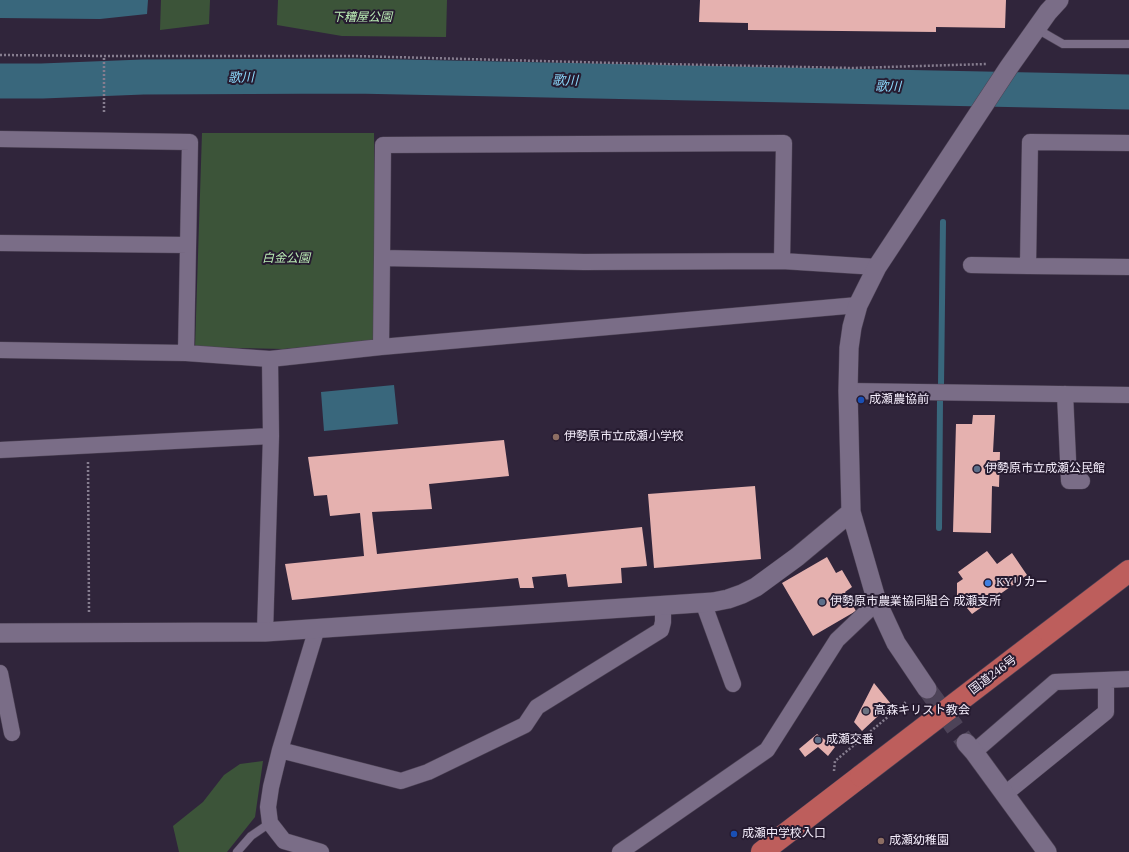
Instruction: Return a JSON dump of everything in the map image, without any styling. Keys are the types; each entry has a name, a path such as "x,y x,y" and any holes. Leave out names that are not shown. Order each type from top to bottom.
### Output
{"highway":[{"name":"国道246号","path":"762,852 1129,571"}],"street":[{"path":"927,689 896,643 877,602 851,512 848,391 849,348 852,327 858,305 877,267 1011,66 1048,12 1059,0"},
{"path":"0,139 190,142 186,353"},
{"path":"1028,266 1030,142 1129,143"},
{"path":"381,347 383,145 784,143 782,261"},
{"path":"0,243 188,245"},
{"path":"382,258 584,262 782,261 877,267"},
{"path":"971,265 1129,267"},
{"path":"0,350 186,353 270,359 381,347 858,305"},
{"path":"265,632 270,436 270,359"},
{"path":"848,391 1129,395"},
{"path":"1065,394 1068,481"},
{"path":"0,450 270,436"},
{"path":"0,633 265,632 663,606 728,599 756,587 797,557 851,512"},
{"path":"703,602 727,679"},
{"path":"620,852 767,750 837,640 877,602"},
{"path":"280,750 401,782 428,772 525,725 537,707 661,630 663,622 663,606"},
{"path":"317,628 280,750 271,786 268,806 270,823 284,841 321,852"},
{"path":"0,673 12,733"},
{"path":"1047,852 970,747 1055,682 1129,679"},
{"path":"1005,794 1106,712 1106,680"}],"lane":[{"path":"1037,29 1062,44 1129,44"},
{"path":"238,852 251,836 270,823"}],"path":[{"path":"0,55 355,56 853,68 1011,66"},
{"path":"104,56 104,112"},
{"path":"87,446 89,633"},
{"path":"834,771 835,760 907,701"}],"green space":[{"path":"161,0 210,0 209,24 160,30"},
{"name":"下糟屋公園","path":"278,0 447,0 446,37 342,36 277,25"},
{"name":"白金公園","path":"202,133 374,133 376,341 283,349 195,347"},
{"path":"263,761 255,817 227,852 179,852 173,826 203,802 224,775 240,764"}],"water":[{"path":"0,0 148,0 147,14 100,19 0,18"},
{"path":"394,385 398,424 324,431 321,392"}],"building":[{"path":"700,0 1006,0 1005,28 936,27 936,32 748,30 748,23 699,22"},
{"name":"伊勢原市立成瀬公民館","path":"973,415 995,415 993,452 1000,452 999,487 992,486 991,533 953,532 956,424 972,424"},
{"path":"504,440 509,476 429,484 432,509 372,512 377,554 642,527 647,566 621,568 622,583 568,587 566,574 532,577 534,588 520,588 518,578 292,600 285,564 364,556 360,513 330,516 327,495 314,496 308,457"},
{"path":"755,486 761,559 654,568 648,494"},
{"path":"987,551 997,564 1012,553 1027,575 972,614 957,596 957,583 963,579 958,572"},
{"name":"伊勢原市農業協同組合 成瀬支所","path":"827,557 836,573 842,570 852,587 845,592 856,611 813,636 782,583"},
{"path":"874,683 891,704 862,731 854,722"},
{"name":"成瀬交番","path":"817,734 835,747 828,756 818,747 805,757 799,749"}],"waterway":[{"name":"歌川","path":"0,81 143,77 354,76 1129,92"},
{"path":"941,385 943,222"},
{"path":"939,528 940,401"}],"tunnel":[{"path":"927,689 966,743"}],"place":[{"name":"成瀬農協前","path":"861,400"},
{"name":"伊勢原市立成瀬小学校","path":"556,437"},
{"name":"伊勢原市立成瀬公民館","path":"977,469"},
{"name":"KYリカー","path":"988,583"},
{"name":"伊勢原市農業協同組合 成瀬支所","path":"822,602"},
{"name":"高森キリスト教会","path":"866,711"},
{"name":"成瀬交番","path":"818,740"},
{"name":"成瀬中学校入口","path":"734,834"},
{"name":"成瀬幼稚園","path":"881,841"}]}
